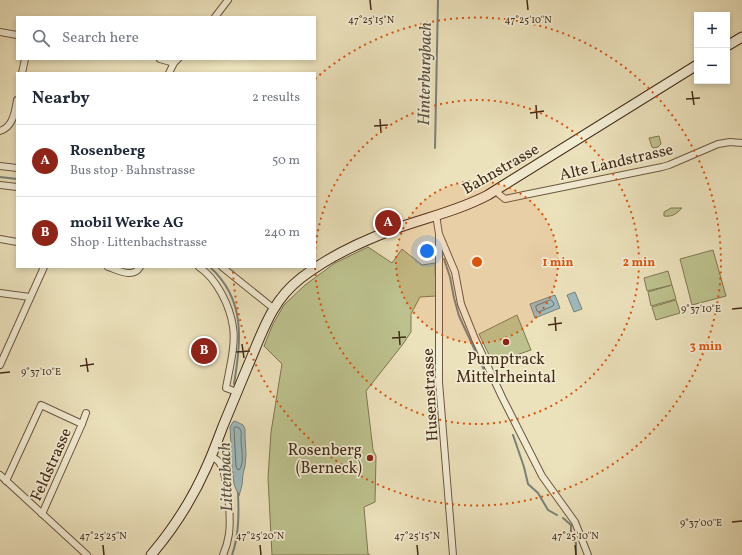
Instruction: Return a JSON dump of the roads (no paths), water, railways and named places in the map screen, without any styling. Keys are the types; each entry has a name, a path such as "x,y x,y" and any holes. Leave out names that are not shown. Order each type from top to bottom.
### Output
{"main road":[{"path":"730,44 742,37"},
{"name":"Bahnstrasse","path":"316,265 391,230 470,204 496,191 694,67"},
{"name":"Bahnstrasse","path":"151,555 166,537 195,492 212,456 273,308 283,294 308,269"}],"street":[{"path":"216,16 228,0"},
{"path":"0,32 16,35"},
{"path":"22,72 25,60"},
{"path":"170,72 176,61"},
{"path":"0,131 4,130 14,118 16,106"},
{"name":"Alte Landstrasse","path":"496,191 505,199 662,167 718,144 730,142 742,143"},
{"path":"0,166 16,168"},
{"path":"0,185 16,187"},
{"path":"436,216 439,234 455,272 461,304 475,339 517,428 542,476 576,522 588,555"},
{"name":"Husenstrasse","path":"439,234 439,382 453,555"},
{"path":"0,240 16,242"},
{"path":"0,365 44,268"},
{"path":"111,268 130,273 139,268"},
{"path":"200,268 217,284 227,302 233,327 233,342 226,388 238,392"},
{"path":"223,268 273,308"},
{"path":"0,293 30,297"},
{"path":"0,346 8,347"},
{"name":"Feldstrasse","path":"6,481 42,403 82,424"},
{"name":"Feldstrasse","path":"42,514 86,413"},
{"path":"212,456 219,462 225,477 230,516 228,542 224,555"},
{"path":"0,476 87,555"}],"water":[{"path":"575,292 582,309 574,312 567,295"},
{"path":"555,295 560,308 535,318 530,304"},
{"path":"235,421 243,425 245,429 245,466 239,496 234,484 232,466 230,427"}],"waterway":[{"name":"Hinterburgbach","path":"435,148 438,0"},
{"name":"Littenbach","path":"0,177 16,179"},
{"name":"Hinterburgbach","path":"444,259 450,277 459,316 486,374"},
{"name":"Littenbach","path":"211,268 222,280 230,293 238,321 238,352 234,384"},
{"name":"Hinterburgbach","path":"513,435 528,484 538,493 548,510 557,515"},
{"name":"Littenbach","path":"232,555 238,524 238,493"},
{"name":"Hinterburgbach","path":"563,518 571,525 571,538 576,543 576,555"}],"place":[{"name":"Rosenberg","path":"388,223"},
{"name":"Pumptrack Mittelrheintal","path":"506,342"},
{"name":"mobil Werke AG","path":"204,351"},
{"name":"Rosenberg (Berneck)","path":"370,458"}]}
